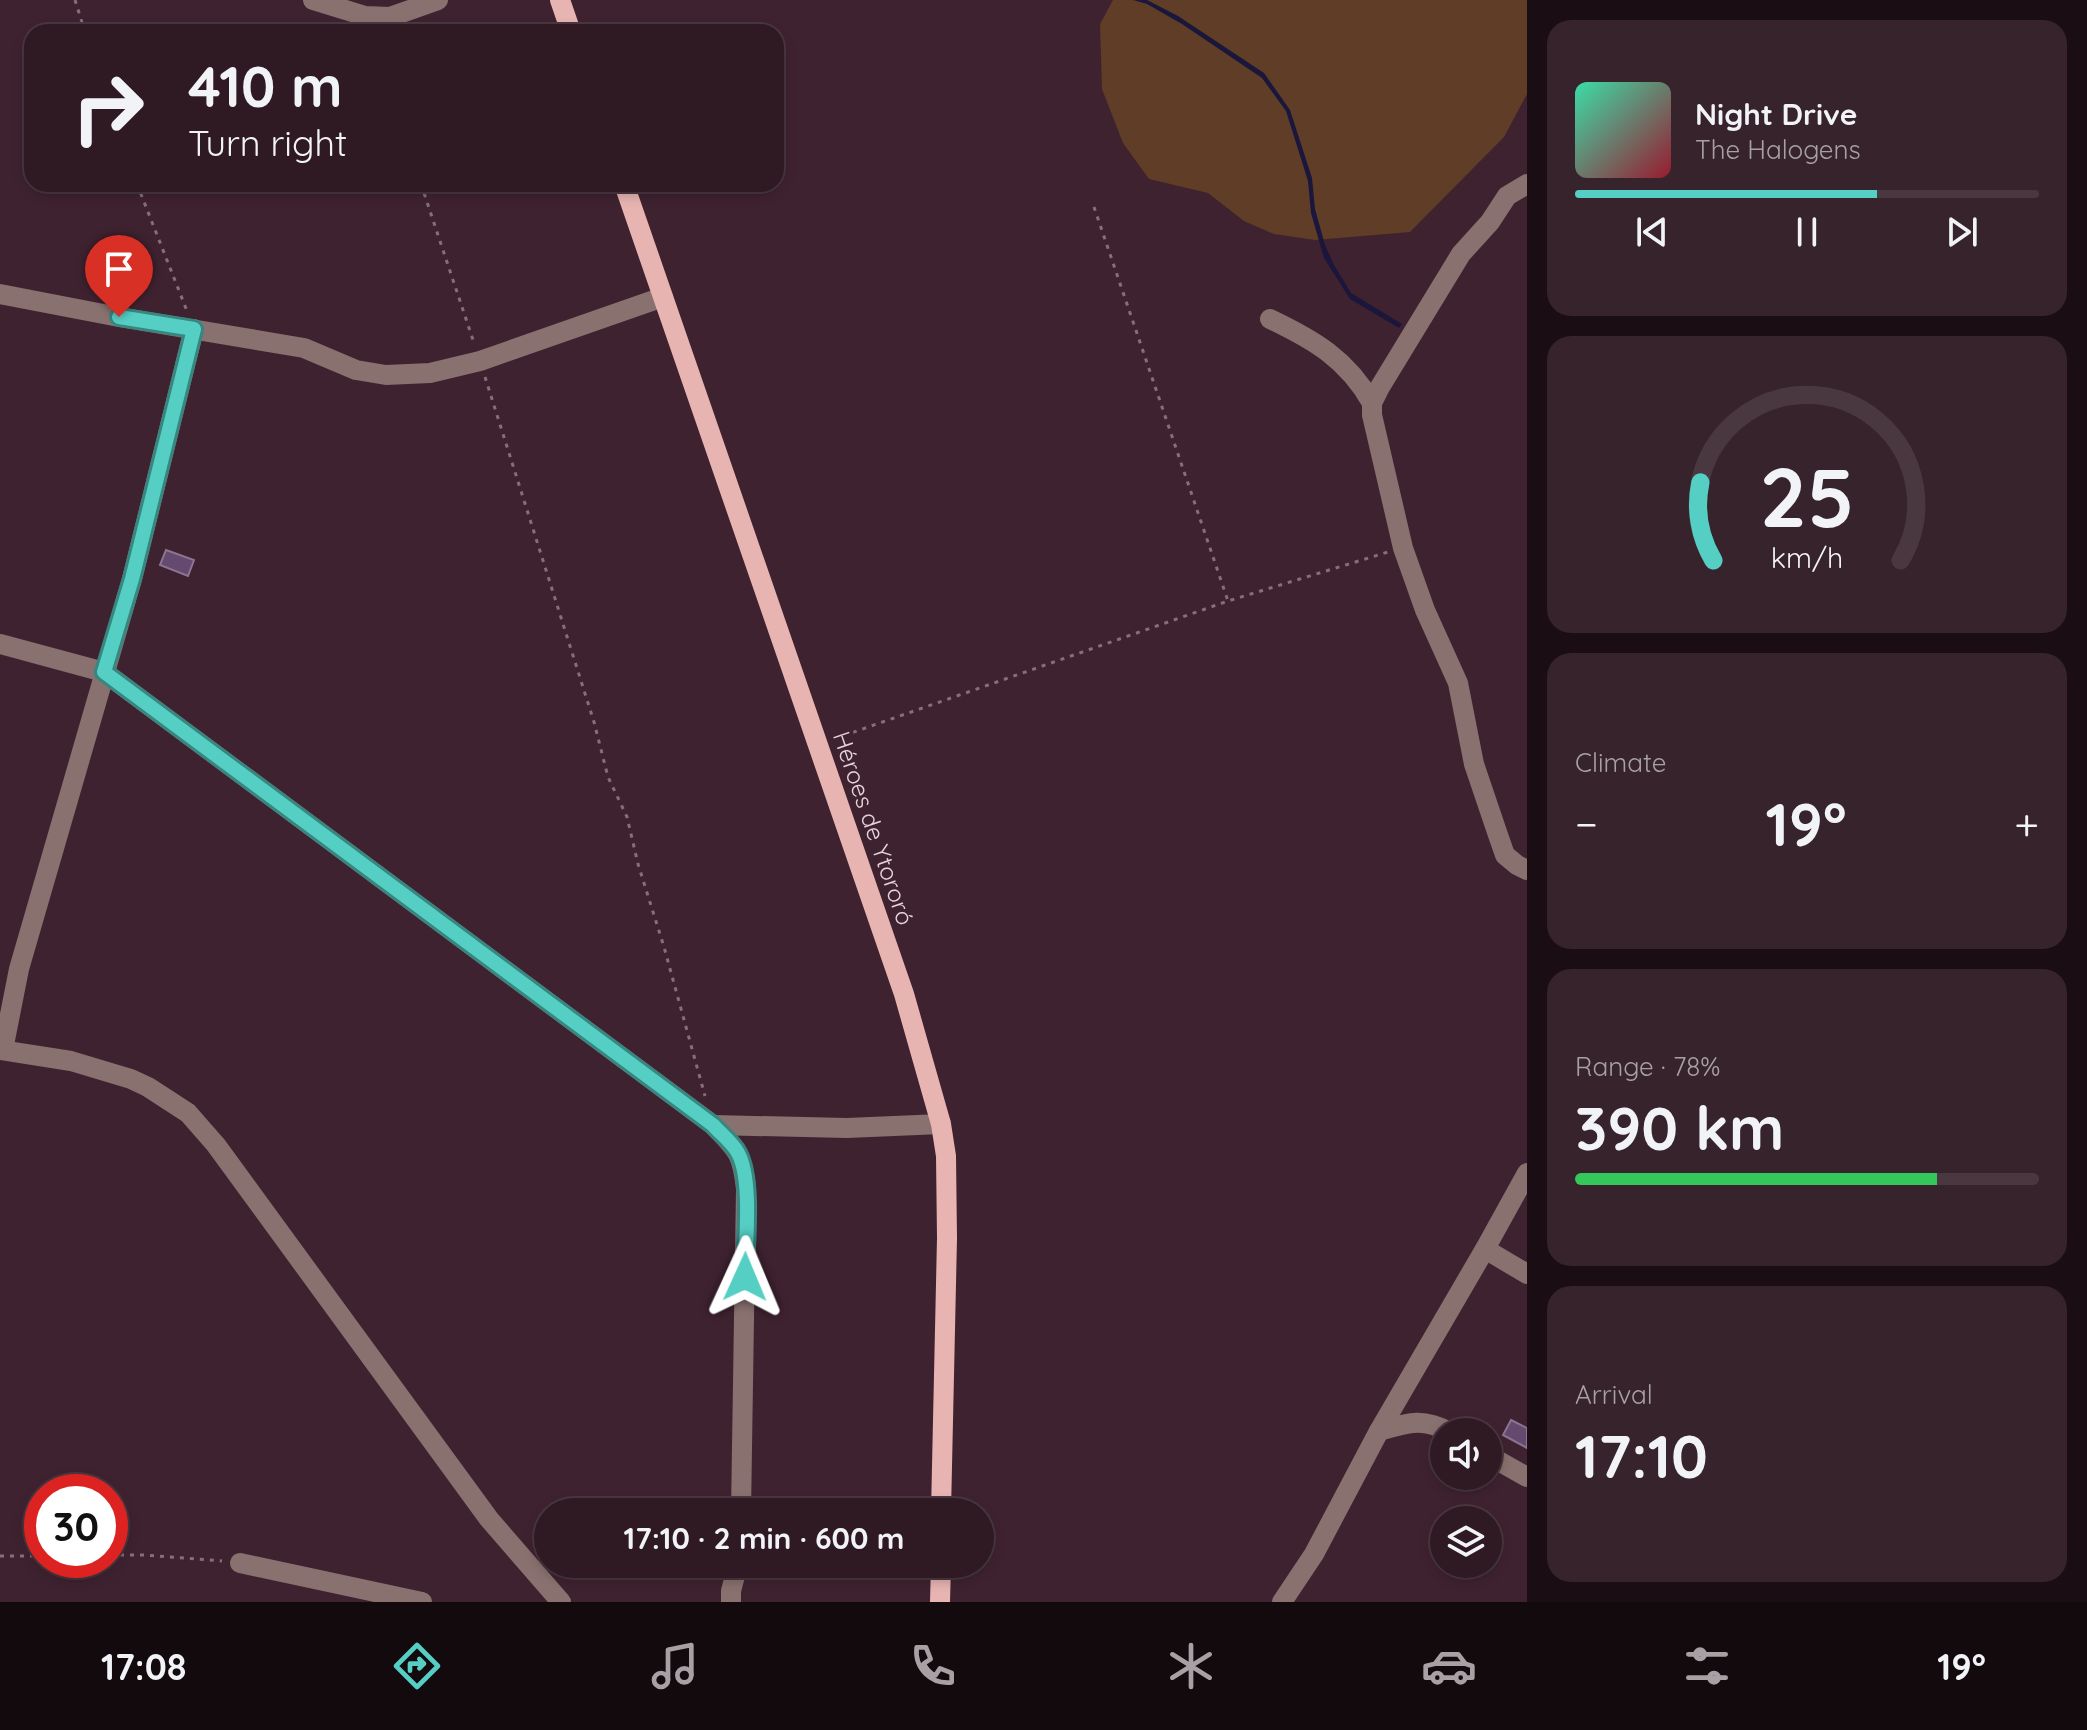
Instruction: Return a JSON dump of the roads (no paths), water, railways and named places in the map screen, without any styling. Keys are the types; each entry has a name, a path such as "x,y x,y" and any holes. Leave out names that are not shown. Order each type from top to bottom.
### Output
{"main road":[{"path":"560,0 568,24"},
{"name":"Héroes de Ytororó","path":"627,192 904,994 941,1124 946,1156 947,1238 941,1498"},
{"path":"940,1602 941,1578"}],"street":[{"path":"313,0 362,8 390,17 438,0"},
{"path":"1527,184 1507,196 1490,222 1461,254 1372,403 1372,415 1403,548 1425,610 1458,683 1474,764 1505,855 1527,870"},
{"path":"0,294 304,348 356,370 386,375 430,373 480,361 663,297"},
{"path":"1270,319 1312,340 1340,361 1363,386 1372,403"},
{"path":"194,329 132,579 19,969 1,1050 71,1061 131,1079 188,1113 216,1145 489,1519 561,1602"},
{"path":"0,644 104,672 713,1125 737,1150 743,1165 746,1189 741,1498"},
{"path":"713,1125 847,1128 941,1124"},
{"path":"1282,1602 1314,1554 1379,1431 1527,1173"},
{"path":"1485,1249 1527,1274"},
{"path":"1379,1431 1417,1422 1430,1423"},
{"path":"1502,1463 1527,1477"},
{"path":"240,1563 422,1602"},
{"path":"731,1602 734,1578"}]}
